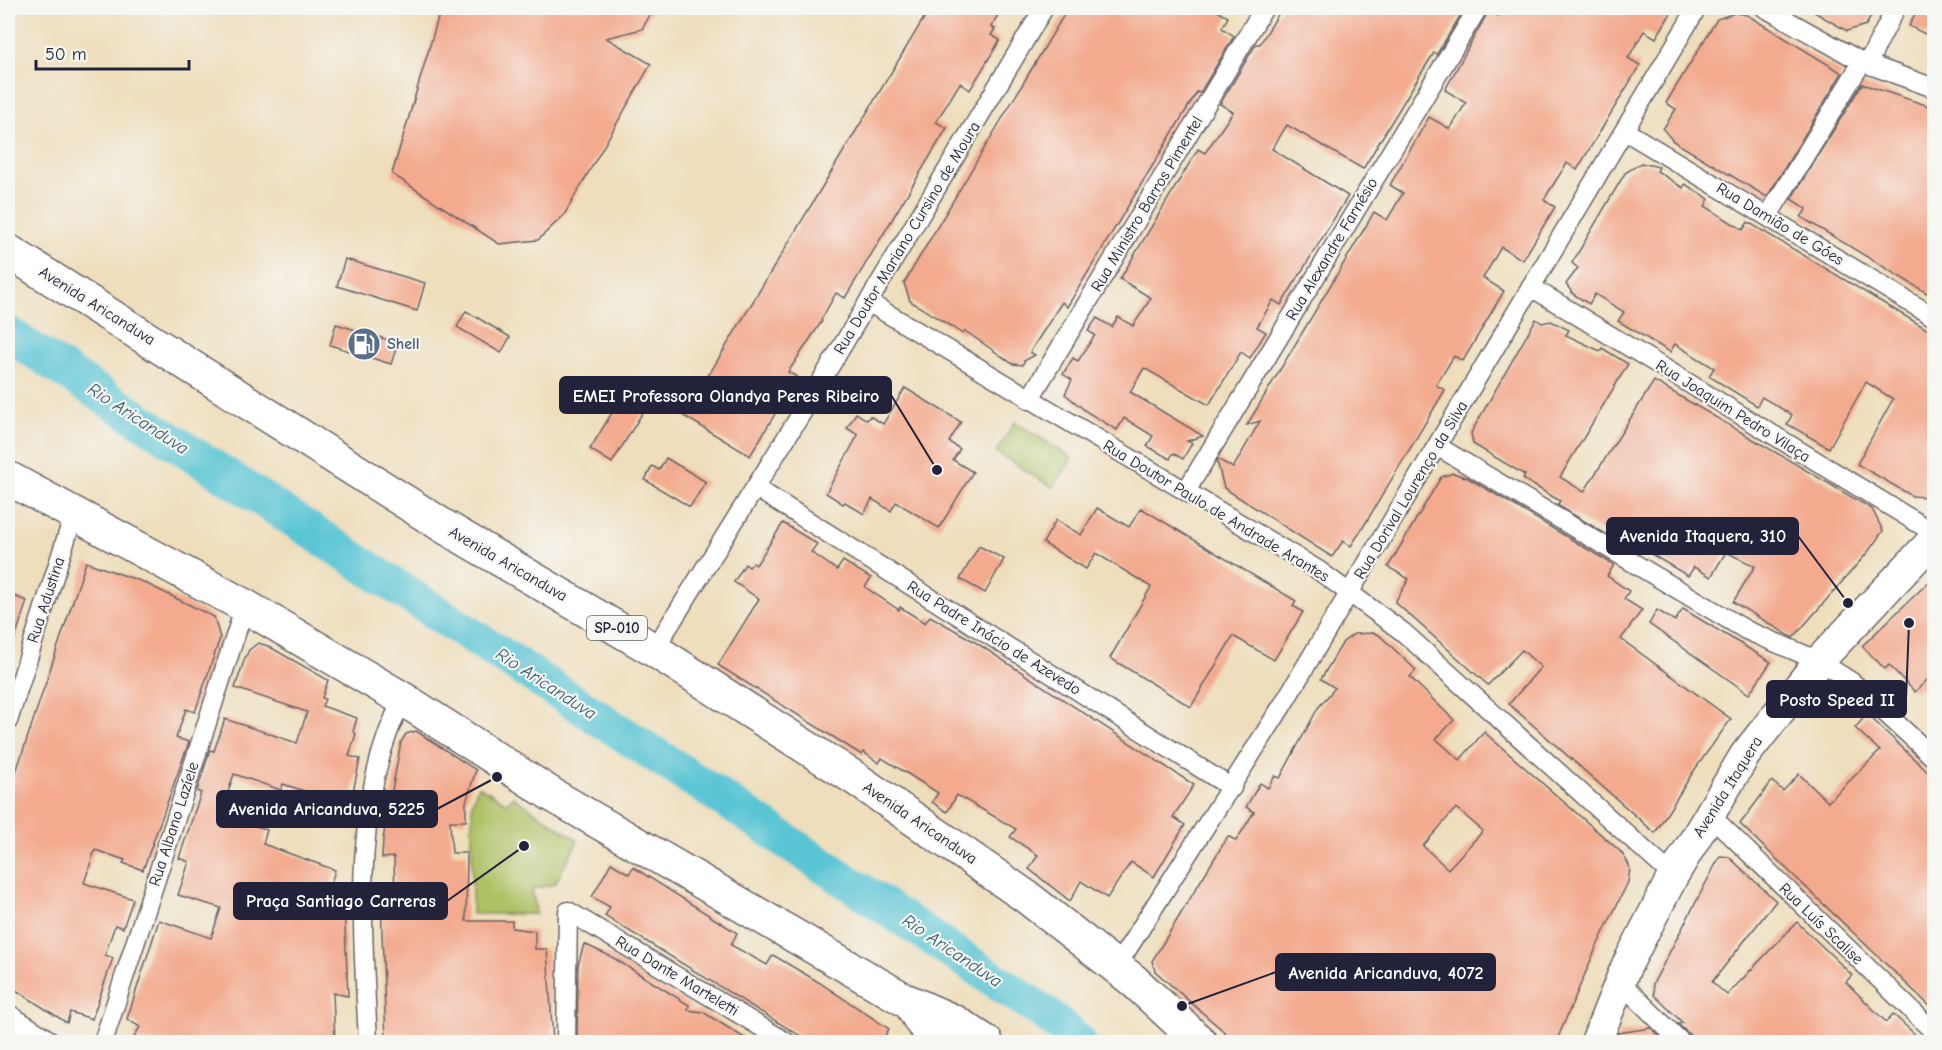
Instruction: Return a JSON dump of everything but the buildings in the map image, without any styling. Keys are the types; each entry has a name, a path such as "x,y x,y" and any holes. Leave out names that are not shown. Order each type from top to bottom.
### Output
{"highway":[{"name":"Avenida Aricanduva","path":"8,251 445,527 654,650 856,779 978,862 1116,967 1200,1042"},
{"path":"8,478 245,606 403,699 554,796 905,1000 955,1022 986,1042"}],"main road":[{"name":"Avenida Itaquera","path":"1596,1042 1620,982 1673,876 1745,755 1819,661 1935,539"},
{"path":"905,1000 919,1024 936,1042"},
{"path":"8,1019 45,1042"}],"street":[{"name":"Rua Doutor Mariano Cursino de Moura","path":"654,650 756,488 1044,8"},
{"name":"Rua Ministro Barros Pimentel","path":"1029,400 1264,8"},
{"name":"Rua Alexandre Farnésio","path":"1186,491 1478,8"},
{"name":"Rua Dorival Lourenço da Silva","path":"1116,967 1232,788 1697,8"},
{"path":"1765,8 1865,63 1935,88"},
{"path":"1768,216 1865,63 1896,8"},
{"name":"Rua Damião de Góes","path":"1625,131 1935,317"},
{"name":"Rua Joaquim Pedro Vilaça","path":"1531,287 1935,533"},
{"name":"Rua Doutor Paulo de Andrade Arantes","path":"868,302 1029,400 1318,570 1350,592 1403,632 1673,876"},
{"path":"1437,446 1746,630 1819,661 1852,682 1935,758"},
{"name":"Rua Padre Inácio de Azevedo","path":"756,488 1232,788"},
{"name":"Rua Adustina","path":"8,721 74,513"},
{"name":"Rua Albano Lazíele","path":"103,1042 245,606"},
{"path":"368,1042 362,905 364,861 388,727 403,699"},
{"name":"Rua Luís Scalise","path":"1709,814 1935,1032"},
{"name":"Rua Dante Marteletti","path":"566,1042 565,960 568,911 786,1042"},
{"path":"1620,982 1681,1042"}],"green space":[{"path":"1015,422 1072,458 1053,488 996,452"},
{"path":"478,786 507,803 513,797 578,840 555,884 532,889 536,914 472,914 472,803"}],"waterway":[{"name":"Rio Aricanduva","path":"8,334 737,808 1049,1016 1078,1042"}],"place":[{"name":"Shell","path":"364,344"},
{"name":"EMEI Professora Olandya Peres Ribeiro","path":"937,470"},
{"name":"Avenida Itaquera, 310","path":"1848,603"},
{"name":"Posto Speed II","path":"1909,623"},
{"name":"Avenida Aricanduva, 5225","path":"497,777"},
{"name":"Praça Santiago Carreras","path":"524,846"},
{"name":"Avenida Aricanduva, 4072","path":"1182,1006"}]}
